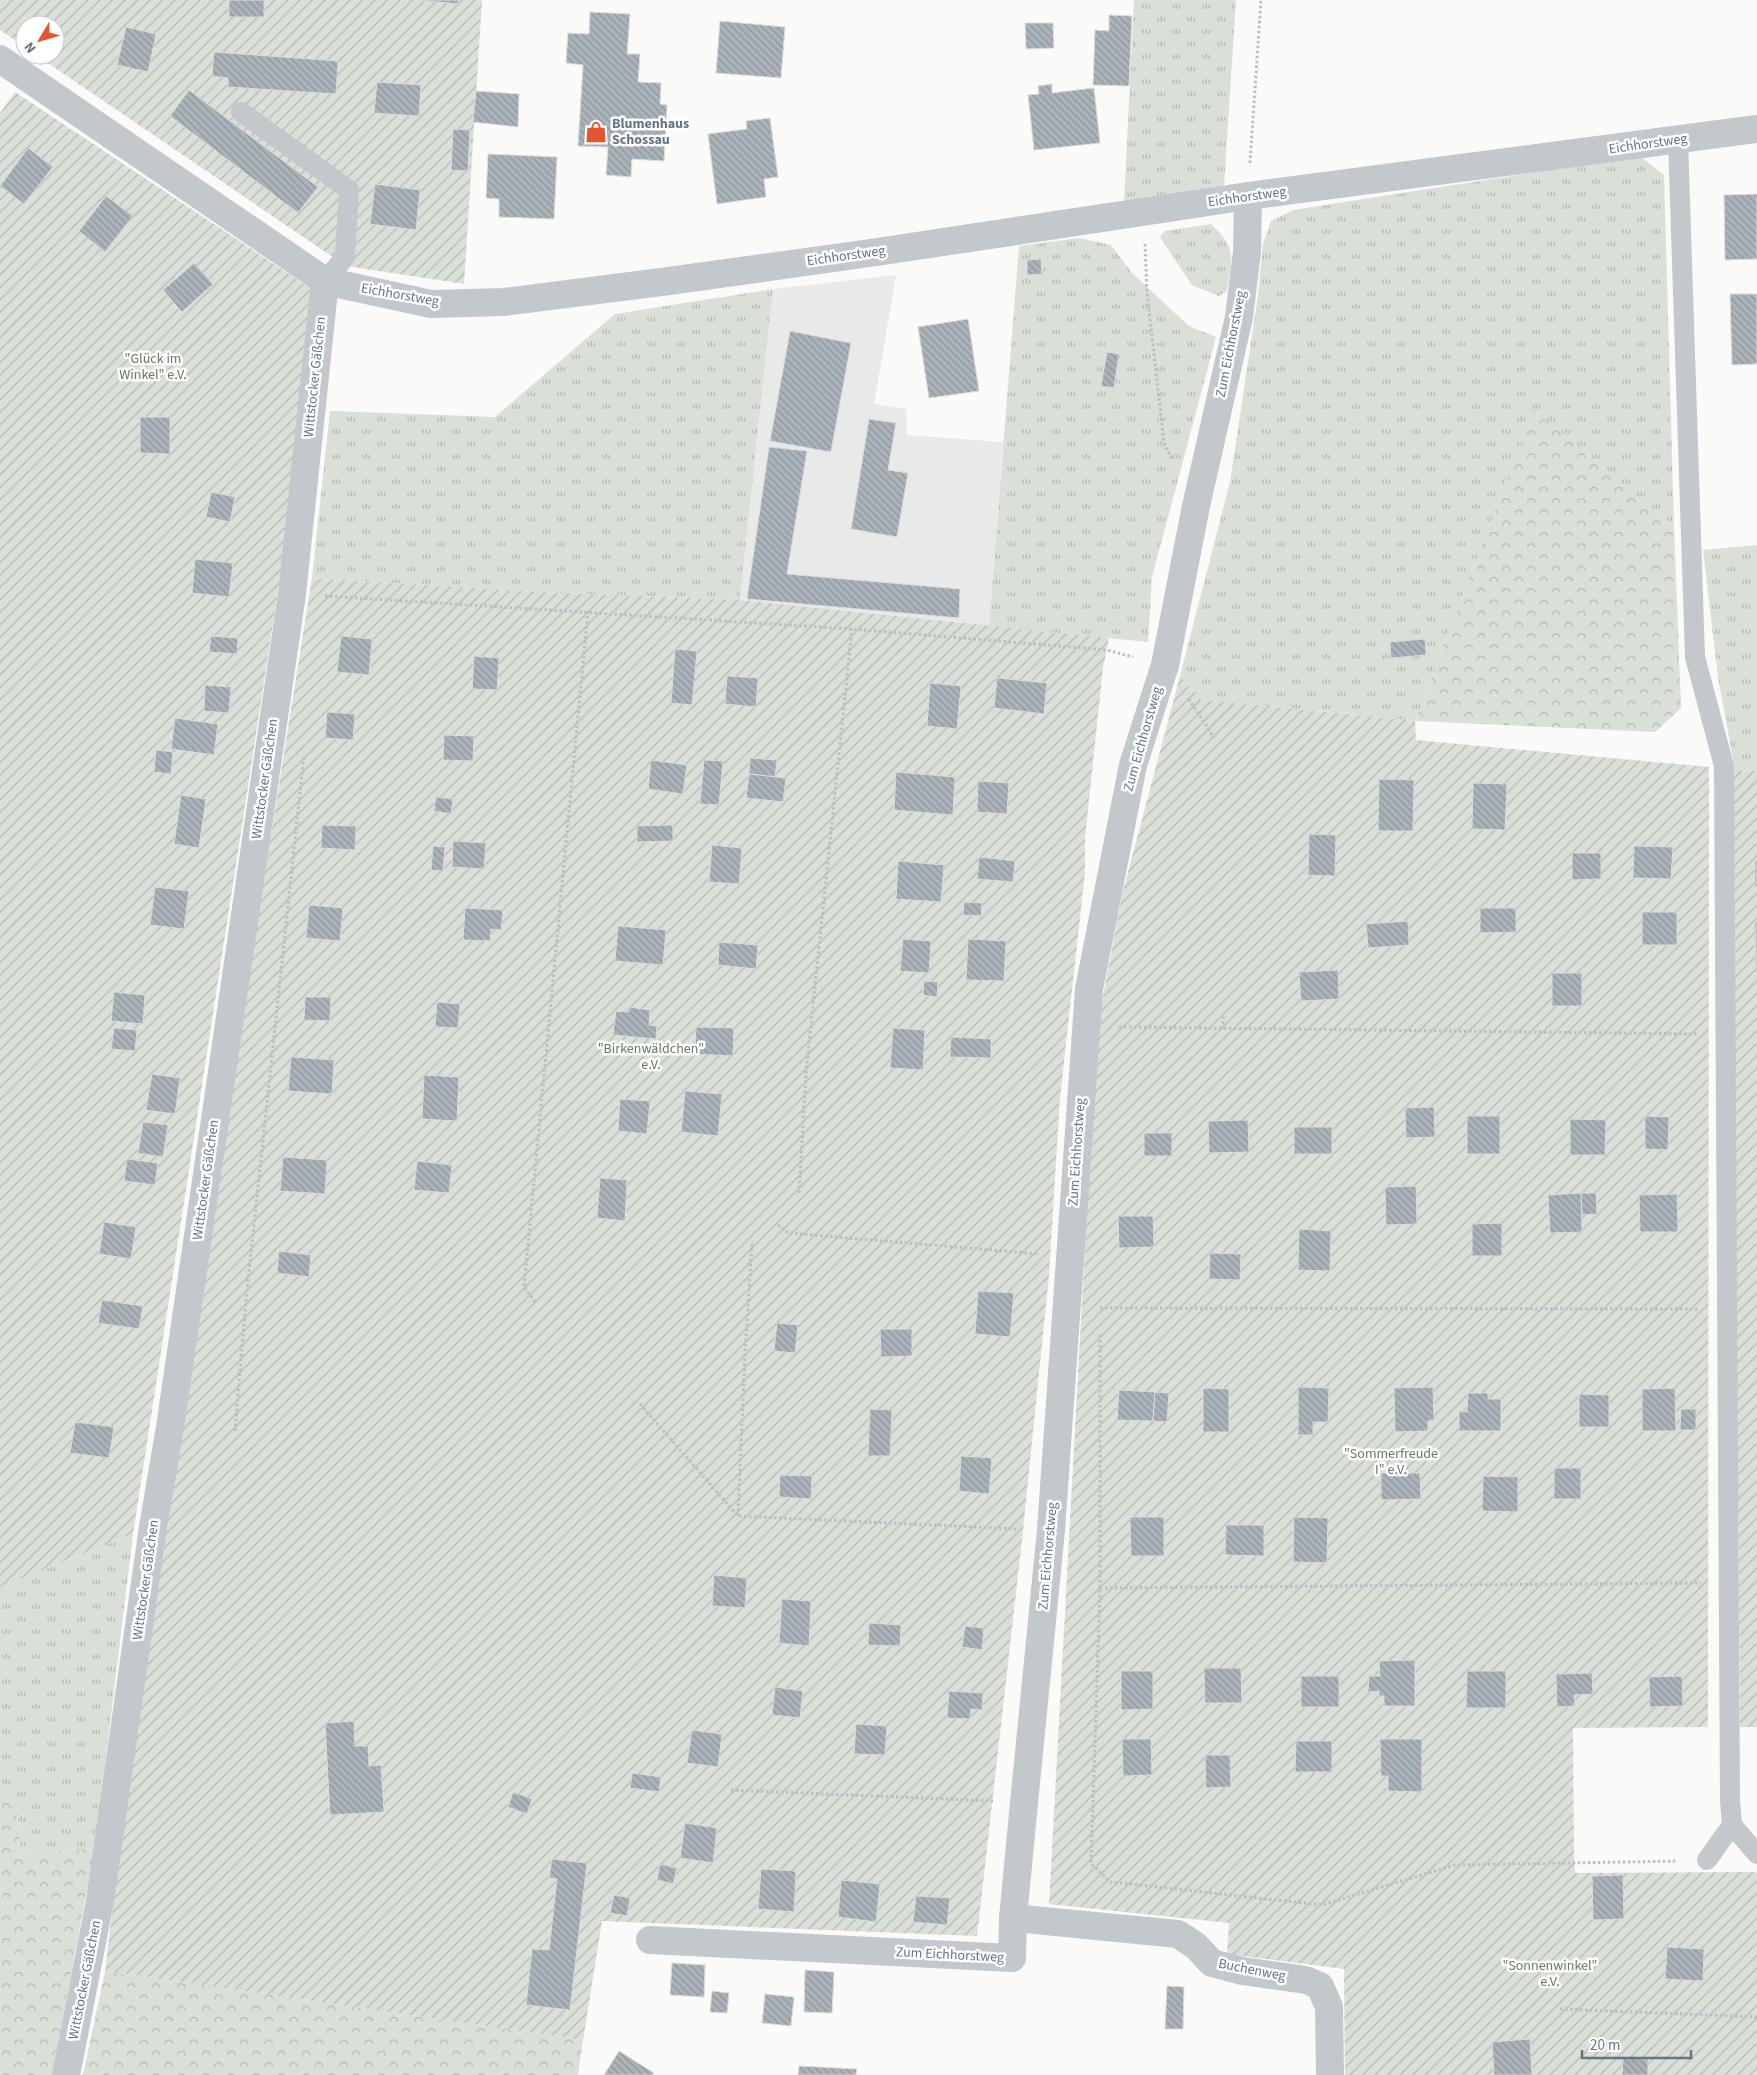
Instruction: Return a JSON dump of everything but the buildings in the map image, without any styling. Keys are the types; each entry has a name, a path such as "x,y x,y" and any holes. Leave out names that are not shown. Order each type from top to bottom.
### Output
{"street":[{"name":"Eichhorstweg","path":"0,59 325,281 431,304 504,302 868,253 1248,196 1757,129"},
{"name":"Zum Eichhorstweg","path":"650,1940 1012,1958 1013,1918 1051,1530 1088,989 1133,766 1165,665 1196,506 1239,317 1246,252 1248,196"},
{"name":"Wittstocker Gäßchen","path":"66,2075 100,1901 153,1527 170,1427 292,594 325,281"},
{"name":"Buchenweg","path":"1013,1918 1178,1934 1196,1946 1212,1963 1242,1971 1306,1980 1320,1986 1329,2007 1330,2075"}],"lane":[{"path":"241,112 349,190 345,257 325,281"},
{"path":"1678,140 1695,657 1724,766 1727,1583 1730,1801 1732,1825 1757,1854"},
{"path":"1707,1860 1732,1825"}],"path":[{"path":"1248,196 1261,0"},
{"path":"1145,243 1147,293 1164,443 1196,506"},
{"path":"321,595 588,611 1107,650"},
{"path":"535,1302 524,1287 588,611"},
{"path":"799,1193 806,1072 852,630"},
{"path":"1184,691 1214,738"},
{"path":"235,1431 246,1300 304,752"},
{"path":"1222,1029 1224,1014"},
{"path":"1117,1028 1705,1034 1725,1038"},
{"path":"778,1225 788,1233 1069,1257"},
{"path":"738,1516 744,1363 752,1241"},
{"path":"1100,1298 1100,1318"},
{"path":"1100,1308 1726,1309"},
{"path":"1100,1328 1100,1588 1091,1864 1111,1882 1322,1905 1455,1865 1707,1860"},
{"path":"640,1404 738,1516 1023,1529"},
{"path":"1100,1588 1727,1583"},
{"path":"731,1790 994,1801"},
{"path":"1560,2009 1757,2017"}],"shaded area":[{"path":"896,275 874,404 906,409 907,435 1003,442 989,626 740,600 773,289"}],"green space":[{"path":"0,0 482,0 464,284 346,266 51,65 65,65 65,15 15,15 15,40 0,30"},
{"path":"1134,0 1236,0 1224,186 1124,202"},
{"name":"\"Glück im Winkel\" e.V.","path":"15,92 310,288 304,410 133,1534 0,1587 0,113"},
{"path":"1640,156 1664,175 1674,526 1533,411 1415,721 1198,699 1180,676 1230,482 1258,295 1263,244 1271,221 1293,210"},
{"path":"1211,224 1226,241 1231,254 1227,291 1219,296 1192,285 1160,237 1165,231"},
{"path":"1080,238 1111,245 1132,273 1189,326 1216,337 1152,577 1148,642 989,626 1019,246"},
{"path":"773,289 740,600 537,592 312,578 330,411 495,417 615,314"},
{"path":"1533,410 1674,526 1681,708 1655,732 1415,721"},
{"path":"1757,545 1757,771 1735,770 1718,677 1703,550"},
{"name":"\"Birkenwäldchen\" e.V.","path":"312,578 537,592 740,600 1109,638 1103,668 1085,838 1085,873 1060,1098 1049,1275 1022,1540 977,1936 602,1921 583,2040 105,1971 155,1562"},
{"name":"\"Sommerfreude I\" e.V.","path":"1180,676 1198,699 1415,721 1416,740 1709,767 1708,1727 1573,1728 1574,1858 1575,1873 1757,1872 1757,2075 1345,2075 1344,1969 1227,1954 1229,1923 1049,1904 1097,1028 1122,895"},
{"path":"1732,770 1757,771 1757,1727 1740,1727"},
{"path":"133,1534 95,1848 21,1854 16,1802 0,1799 0,1587"},
{"path":"0,1799 16,1802 21,1854 95,1848 52,2075 0,2075"},
{"path":"105,1971 583,2040 578,2075 83,2075"}],"place":[{"name":"Blumenhaus Schossau","path":"596,132"}],"park label":[{"name":"\"Sonnenwinkel\" e.V.","path":"1550,1974"}]}
